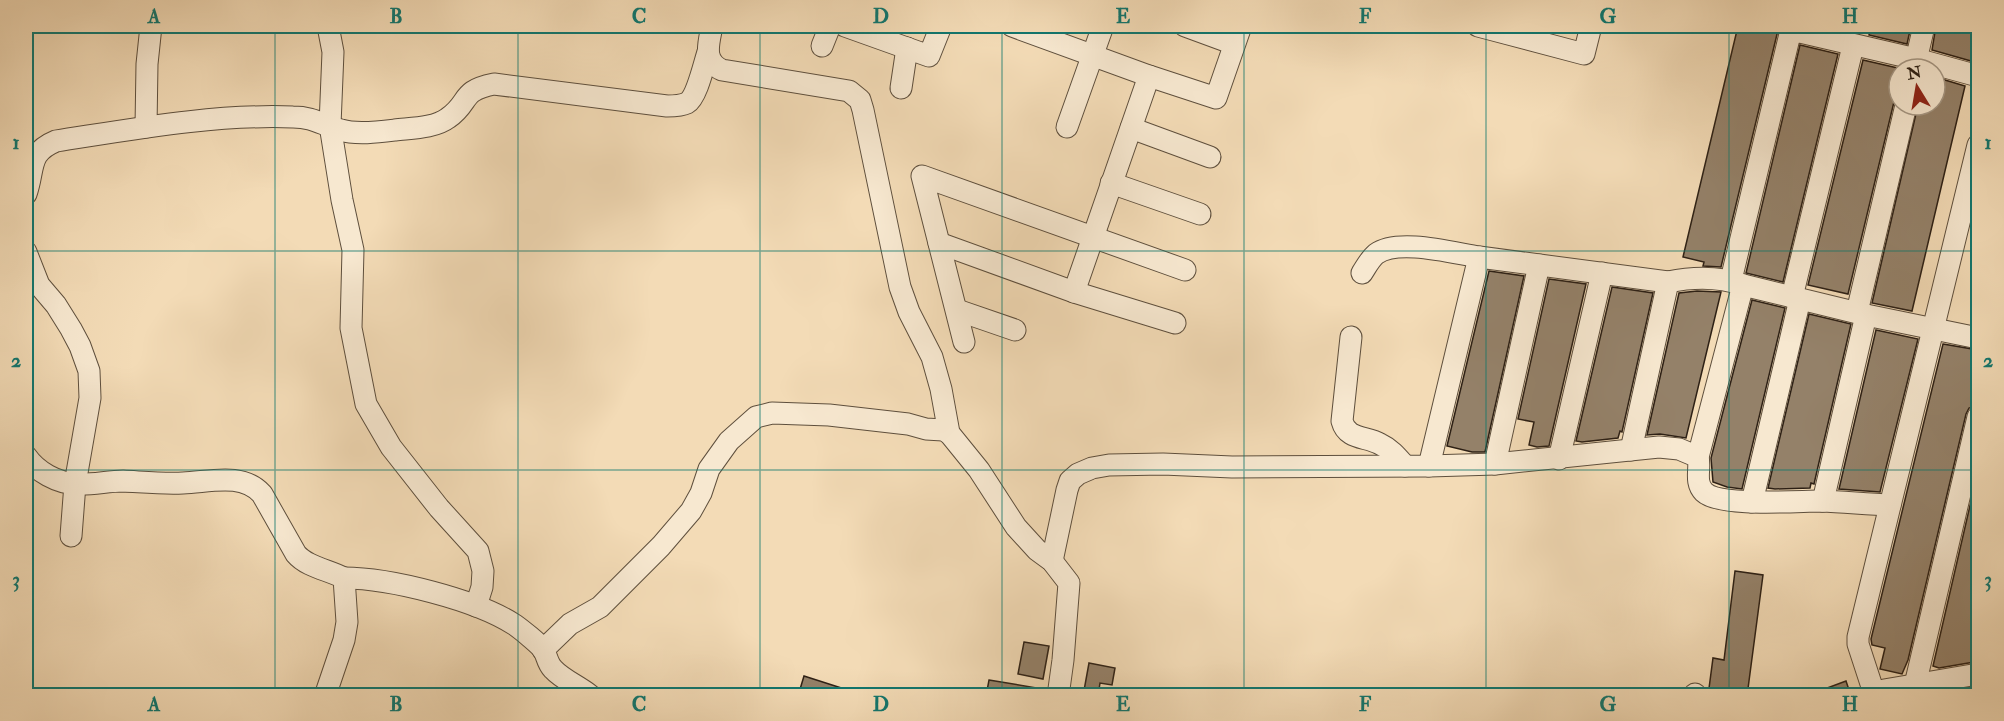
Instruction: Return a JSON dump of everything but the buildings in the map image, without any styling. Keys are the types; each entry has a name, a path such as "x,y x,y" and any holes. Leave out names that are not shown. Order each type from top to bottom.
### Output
{"street":[{"path":"146,128 147,63 151,26"},
{"path":"328,26 333,52 330,125 353,250 351,328 366,404 391,447 438,508 478,551 483,571 482,587 476,606"},
{"path":"26,194 33,161 31,148 56,141 146,128 274,116 311,118 341,130 355,132 392,131 439,123 454,112 472,90 494,84 667,106 679,105 693,98 708,52 712,26"},
{"path":"822,46 830,26"},
{"path":"845,26 929,56 941,26"},
{"path":"1012,26 1216,98 1238,35 1185,26"},
{"path":"1066,128 1103,26"},
{"path":"1478,26 1584,54 1591,26"},
{"path":"1917,57 1924,26"},
{"path":"1890,505 1823,501 1752,502 1714,498 1706,494 1698,482 1700,464 1698,457 1790,34 1800,32 1892,57"},
{"path":"1752,502 1853,45"},
{"path":"901,88 907,48"},
{"path":"708,52 710,62 722,70 849,91 860,100 900,287 913,322 932,357 950,433 979,470 1016,527 1037,550 1052,561 1069,583 1058,696"},
{"path":"1947,70 1978,76"},
{"path":"1074,292 1149,75"},
{"path":"1823,501 1903,117"},
{"path":"1131,128 1210,157"},
{"path":"1978,145 1858,637 1873,694 1884,690 1978,674"},
{"path":"964,342 922,176 1185,270"},
{"path":"1111,183 1200,214"},
{"path":"939,243 1074,292 1175,323"},
{"path":"1362,273 1375,255 1387,248 1402,245 1668,282 1699,277 1737,283 1862,314 1978,338"},
{"path":"26,252 39,285 56,305 80,346 88,371 90,398 75,484 71,536"},
{"path":"1429,466 1479,257"},
{"path":"1495,464 1539,265"},
{"path":"1559,459 1602,273"},
{"path":"1630,450 1668,282"},
{"path":"957,310 1015,330"},
{"path":"1351,337 1342,421 1344,429 1351,434 1379,443 1394,453 1405,466"},
{"path":"543,650 570,624 600,607 661,546 690,511 701,493 709,470 729,441 756,417 772,413 829,416 908,424 950,433"},
{"path":"1915,685 1978,417"},
{"path":"1052,561 1067,490 1071,481 1078,474 1092,468 1109,465 1163,464 1232,467 1495,464 1670,447 1679,448 1698,457"},
{"path":"26,456 30,463 47,476 75,484 119,481 181,483 233,480 248,482 262,494 301,560 344,578 385,581 470,603 514,625 543,650 546,660 554,671 591,696"},
{"path":"325,696 348,622 344,578"}]}
